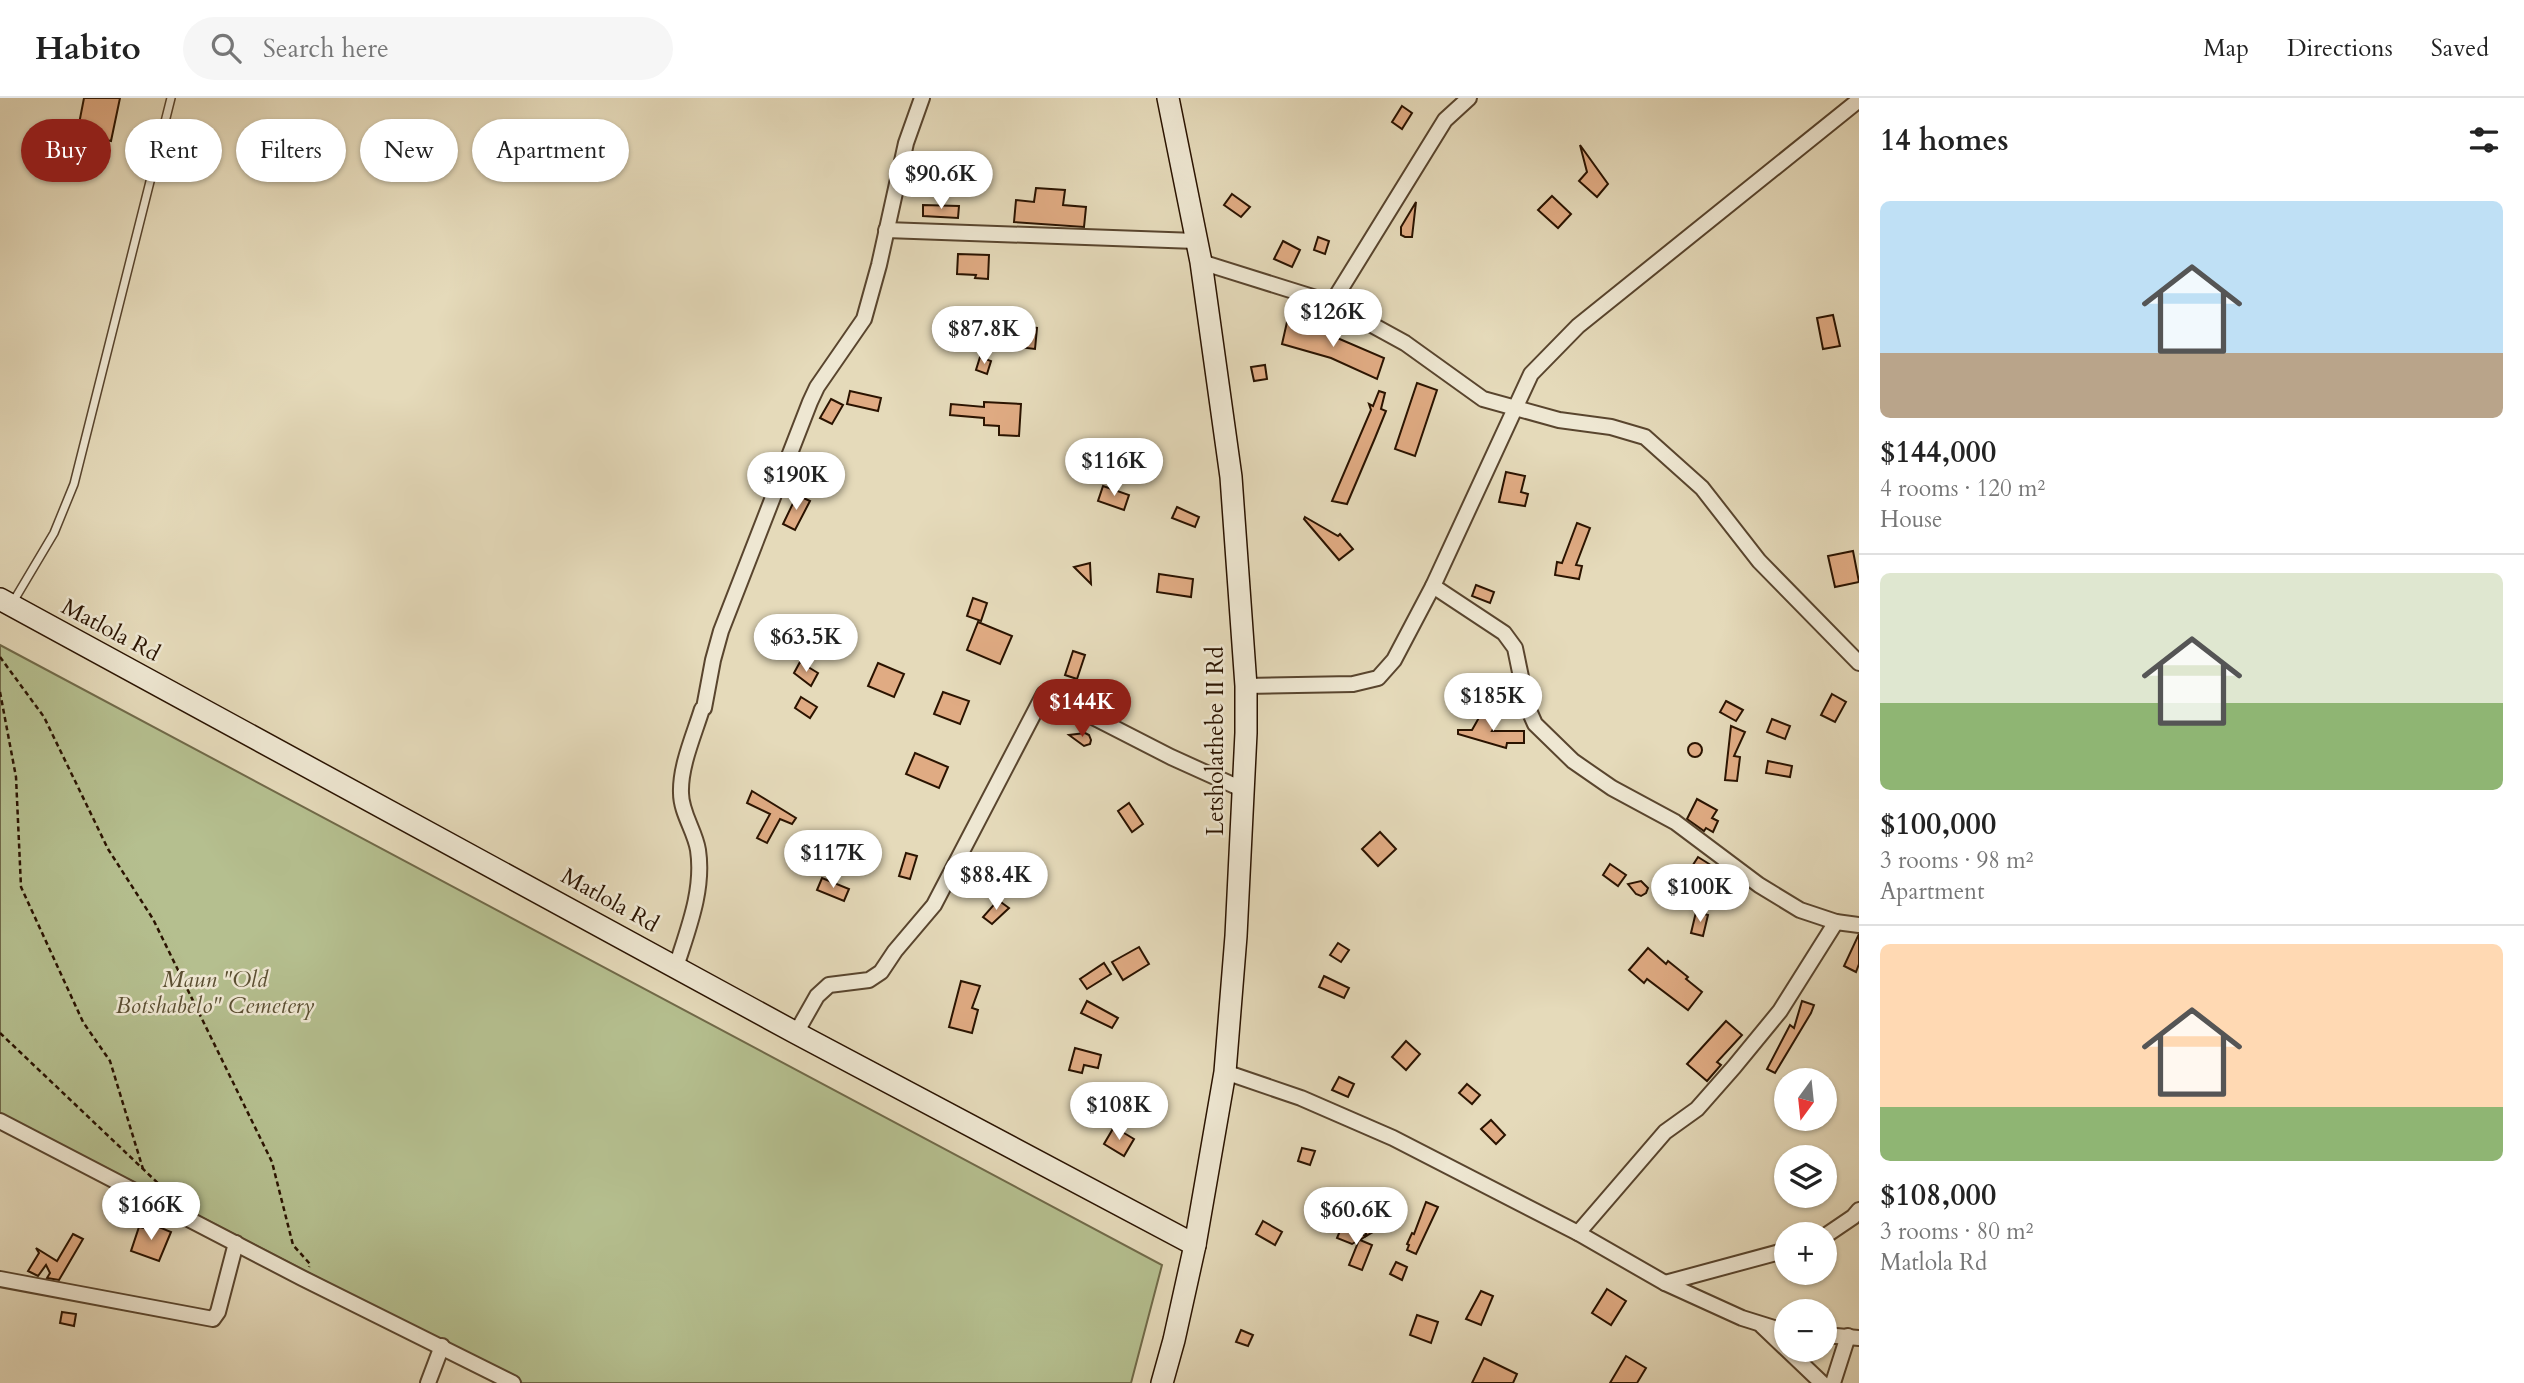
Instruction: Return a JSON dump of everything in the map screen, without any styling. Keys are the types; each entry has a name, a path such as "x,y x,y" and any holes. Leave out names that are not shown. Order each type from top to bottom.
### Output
{"street":[{"path":"676,967 694,912 698,865 698,848 682,802 681,790 684,769 704,708 715,652 810,401 863,318 879,265 906,143 922,98"},
{"name":"Letsholathebe II Rd","path":"1162,1383 1195,1245 1225,1072 1244,790 1246,686 1231,477 1198,251 1168,98"},
{"path":"1332,303 1445,120 1469,98"},
{"path":"1246,686 1353,684 1378,678 1394,660 1433,586 1531,374 1578,326 1859,100"},
{"path":"886,230 1198,251 1332,303 1405,343 1483,399 1559,420 1611,427 1646,437 1702,488 1759,561 1859,663"},
{"path":"1433,586 1504,633 1514,648 1527,706 1535,724 1573,761 1612,788 1675,822 1759,885 1800,910 1836,922 1859,925"},
{"name":"Matlola Rd","path":"6,602 796,1033 1195,1245"},
{"path":"796,1033 817,996 829,985 869,979 881,972 934,905 1044,694 1244,790"},
{"path":"1578,1233 1665,1132 1697,1109 1734,1067 1780,1010 1836,922"},
{"path":"1225,1072 1301,1098 1393,1138 1578,1233 1665,1283 1742,1318 1774,1328"},
{"path":"0,1121 302,1278 513,1383"},
{"path":"1837,1229 1859,1210"},
{"path":"0,1279 213,1319 218,1312 236,1243"},
{"path":"1665,1283 1774,1254"},
{"path":"1760,1324 1822,1383"},
{"path":"1833,1383 1854,1337"},
{"path":"428,1383 442,1346"}],"lane":[{"path":"6,602 54,533 74,485 171,98"}],"path":[{"path":"0,657 44,718 108,849 153,919 272,1163 293,1245 310,1264 302,1278"},
{"path":"0,692 16,776 21,887 83,1022 110,1061 143,1169"},
{"path":"0,1032 162,1187"}],"green space":[{"name":"Maun \"Old Botshabelo\" Cemetery","path":"0,645 1162,1265 1131,1383 522,1383 0,1113"}],"building":[{"path":"84,98 120,98 111,141 111,119 80,119"},
{"path":"1402,106 1412,113 1402,129 1392,122"},
{"path":"1580,145 1608,184 1597,197 1579,181 1587,172"},
{"path":"1036,188 1065,190 1063,205 1086,207 1084,227 1014,222 1016,200 1034,202"},
{"path":"1232,194 1250,207 1241,217 1224,205"},
{"path":"1552,196 1571,214 1558,228 1538,210"},
{"path":"1416,202 1412,237 1405,237 1401,235 1401,227"},
{"path":"923,205 959,206 958,218 923,216"},
{"path":"1318,237 1329,241 1325,254 1314,250"},
{"path":"1283,241 1300,250 1292,267 1274,259"},
{"path":"958,254 989,255 988,279 957,274"},
{"path":"1833,315 1840,346 1823,349 1817,318"},
{"path":"1287,322 1328,334 1384,358 1377,379 1331,358 1282,344"},
{"path":"1012,325 1037,328 1035,349 1010,346"},
{"path":"980,357 991,361 987,374 976,370"},
{"path":"1265,365 1267,379 1254,381 1251,367"},
{"path":"1417,383 1437,390 1415,456 1395,449"},
{"path":"850,391 881,398 878,411 847,404"},
{"path":"1379,391 1385,393 1381,409 1386,411 1347,504 1332,501 1371,410 1369,404 1373,406"},
{"path":"831,399 843,405 832,424 820,418"},
{"path":"984,402 1021,404 1019,436 999,435 999,426 984,425 984,418 950,415 951,404 984,407"},
{"path":"1506,472 1525,476 1521,492 1528,494 1525,506 1499,502"},
{"path":"1103,486 1129,495 1124,510 1098,501"},
{"path":"797,495 810,501 795,530 783,524"},
{"path":"1177,507 1199,517 1195,527 1172,518"},
{"path":"1305,517 1338,536 1340,534 1353,549 1339,560"},
{"path":"1577,523 1590,528 1576,565 1582,566 1579,579 1555,575 1557,562 1562,563"},
{"path":"1853,551 1859,582 1835,587 1828,556"},
{"path":"1090,563 1091,584 1074,567"},
{"path":"1159,574 1193,579 1191,597 1157,592"},
{"path":"1476,585 1494,592 1490,603 1472,596"},
{"path":"973,598 987,603 981,621 967,616"},
{"path":"978,622 1012,636 1000,664 967,650"},
{"path":"1073,651 1085,655 1077,679 1065,675"},
{"path":"800,662 818,673 811,686 794,673"},
{"path":"878,663 904,674 894,697 868,686"},
{"path":"943,692 969,701 960,724 934,714"},
{"path":"1832,694 1846,702 1835,722 1821,715"},
{"path":"801,697 817,707 810,718 795,708"},
{"path":"1726,701 1743,710 1736,721 1720,712"},
{"path":"1481,714 1497,722 1492,731 1524,731 1524,743 1507,743 1506,748 1458,734 1458,730 1472,730"},
{"path":"1772,719 1790,726 1785,739 1767,732"},
{"path":"1731,726 1745,732 1734,756 1740,757 1737,781 1725,780"},
{"path":"1085,733 1091,740 1090,744 1084,746 1069,735"},
{"path":"1692,743 1698,743 1702,750 1698,757 1692,757 1688,753 1688,747"},
{"path":"915,753 948,767 939,788 906,774"},
{"path":"1768,761 1792,766 1790,777 1766,773"},
{"path":"752,791 796,818 792,824 780,819 767,843 757,838 770,814 747,803"},
{"path":"1697,799 1717,810 1712,818 1718,821 1713,832 1706,828 1704,831 1687,819"},
{"path":"1129,803 1143,824 1132,832 1118,811"},
{"path":"1380,832 1396,849 1378,866 1362,849"},
{"path":"906,853 917,856 910,879 899,876"},
{"path":"1698,857 1714,867 1708,878 1691,868"},
{"path":"1610,864 1626,875 1618,886 1603,875"},
{"path":"822,878 849,889 844,901 817,890"},
{"path":"1641,881 1648,888 1641,896 1628,884"},
{"path":"998,900 1009,908 992,924 983,917"},
{"path":"1696,912 1708,915 1703,936 1691,933"},
{"path":"1859,934 1859,964 1856,972 1844,966"},
{"path":"1338,943 1349,950 1341,962 1330,955"},
{"path":"1139,947 1149,964 1123,980 1112,962"},
{"path":"1648,948 1666,964 1668,961 1688,977 1686,979 1702,992 1688,1010 1647,979 1644,983 1629,970"},
{"path":"1104,963 1111,974 1087,989 1080,979"},
{"path":"1324,976 1349,988 1344,998 1319,987"},
{"path":"961,981 980,986 972,1008 978,1010 972,1033 949,1027"},
{"path":"1087,1001 1118,1018 1112,1028 1081,1013"},
{"path":"1802,1001 1814,1005 1778,1068 1774,1068 1774,1072 1767,1069 1790,1025 1794,1028"},
{"path":"1726,1021 1742,1035 1717,1062 1721,1065 1707,1081 1687,1064"},
{"path":"1406,1041 1420,1054 1406,1070 1392,1057"},
{"path":"1075,1048 1101,1055 1098,1068 1084,1065 1082,1073 1069,1070"},
{"path":"1339,1077 1354,1084 1348,1097 1332,1090"},
{"path":"1467,1084 1480,1095 1472,1104 1459,1093"},
{"path":"1491,1120 1505,1135 1496,1144 1481,1129"},
{"path":"1114,1127 1134,1139 1124,1156 1104,1144"},
{"path":"1302,1148 1315,1151 1310,1165 1298,1161"},
{"path":"1426,1202 1438,1207 1416,1254 1407,1250 1407,1244 1412,1233 1414,1234"},
{"path":"1374,1213 1381,1217 1382,1223 1380,1228 1366,1236 1366,1220"},
{"path":"1263,1221 1282,1232 1275,1245 1256,1234"},
{"path":"1342,1226 1366,1236 1360,1240 1372,1245 1362,1270 1349,1265 1359,1240 1352,1244 1337,1238"},
{"path":"139,1227 153,1230 159,1227 171,1232 159,1261 131,1251"},
{"path":"73,1234 83,1239 59,1280 47,1278 50,1273 46,1265 38,1276 28,1271 39,1253 36,1248 57,1261"},
{"path":"1396,1262 1407,1267 1402,1280 1390,1274"},
{"path":"1607,1289 1626,1301 1611,1325 1592,1313"},
{"path":"1481,1291 1493,1296 1481,1325 1466,1319"},
{"path":"62,1312 76,1314 74,1326 60,1323"},
{"path":"1417,1315 1438,1322 1431,1343 1410,1335"},
{"path":"1241,1330 1253,1335 1248,1346 1236,1342"},
{"path":"1626,1356 1646,1368 1637,1383 1610,1383"},
{"path":"1484,1358 1517,1374 1513,1383 1472,1383"}]}
